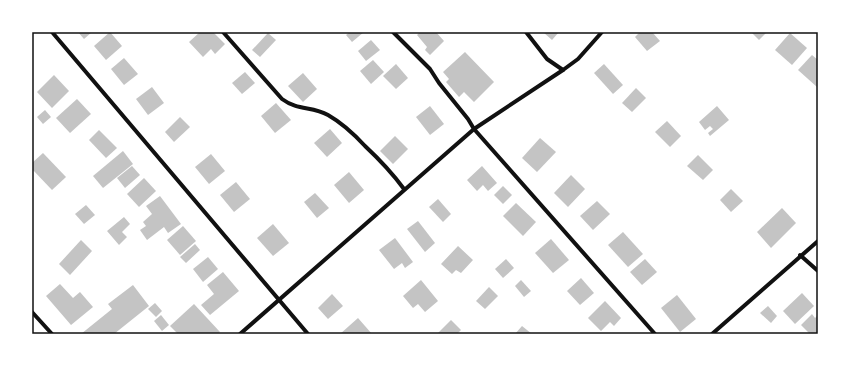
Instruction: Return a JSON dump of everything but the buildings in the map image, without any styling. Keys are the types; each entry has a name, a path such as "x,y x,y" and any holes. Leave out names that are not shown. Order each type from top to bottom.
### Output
{"street":[{"path":"52,32 308,334"},
{"path":"223,32 282,99 293,106 327,114 351,131 375,155 404,190"},
{"path":"393,32 430,69 474,129 655,334"},
{"path":"526,32 547,59 563,70"},
{"path":"240,334 280,301 474,129 578,59 602,32"},
{"path":"712,334 800,255 818,241"},
{"path":"800,255 818,271"},
{"path":"32,312 52,334"}]}
